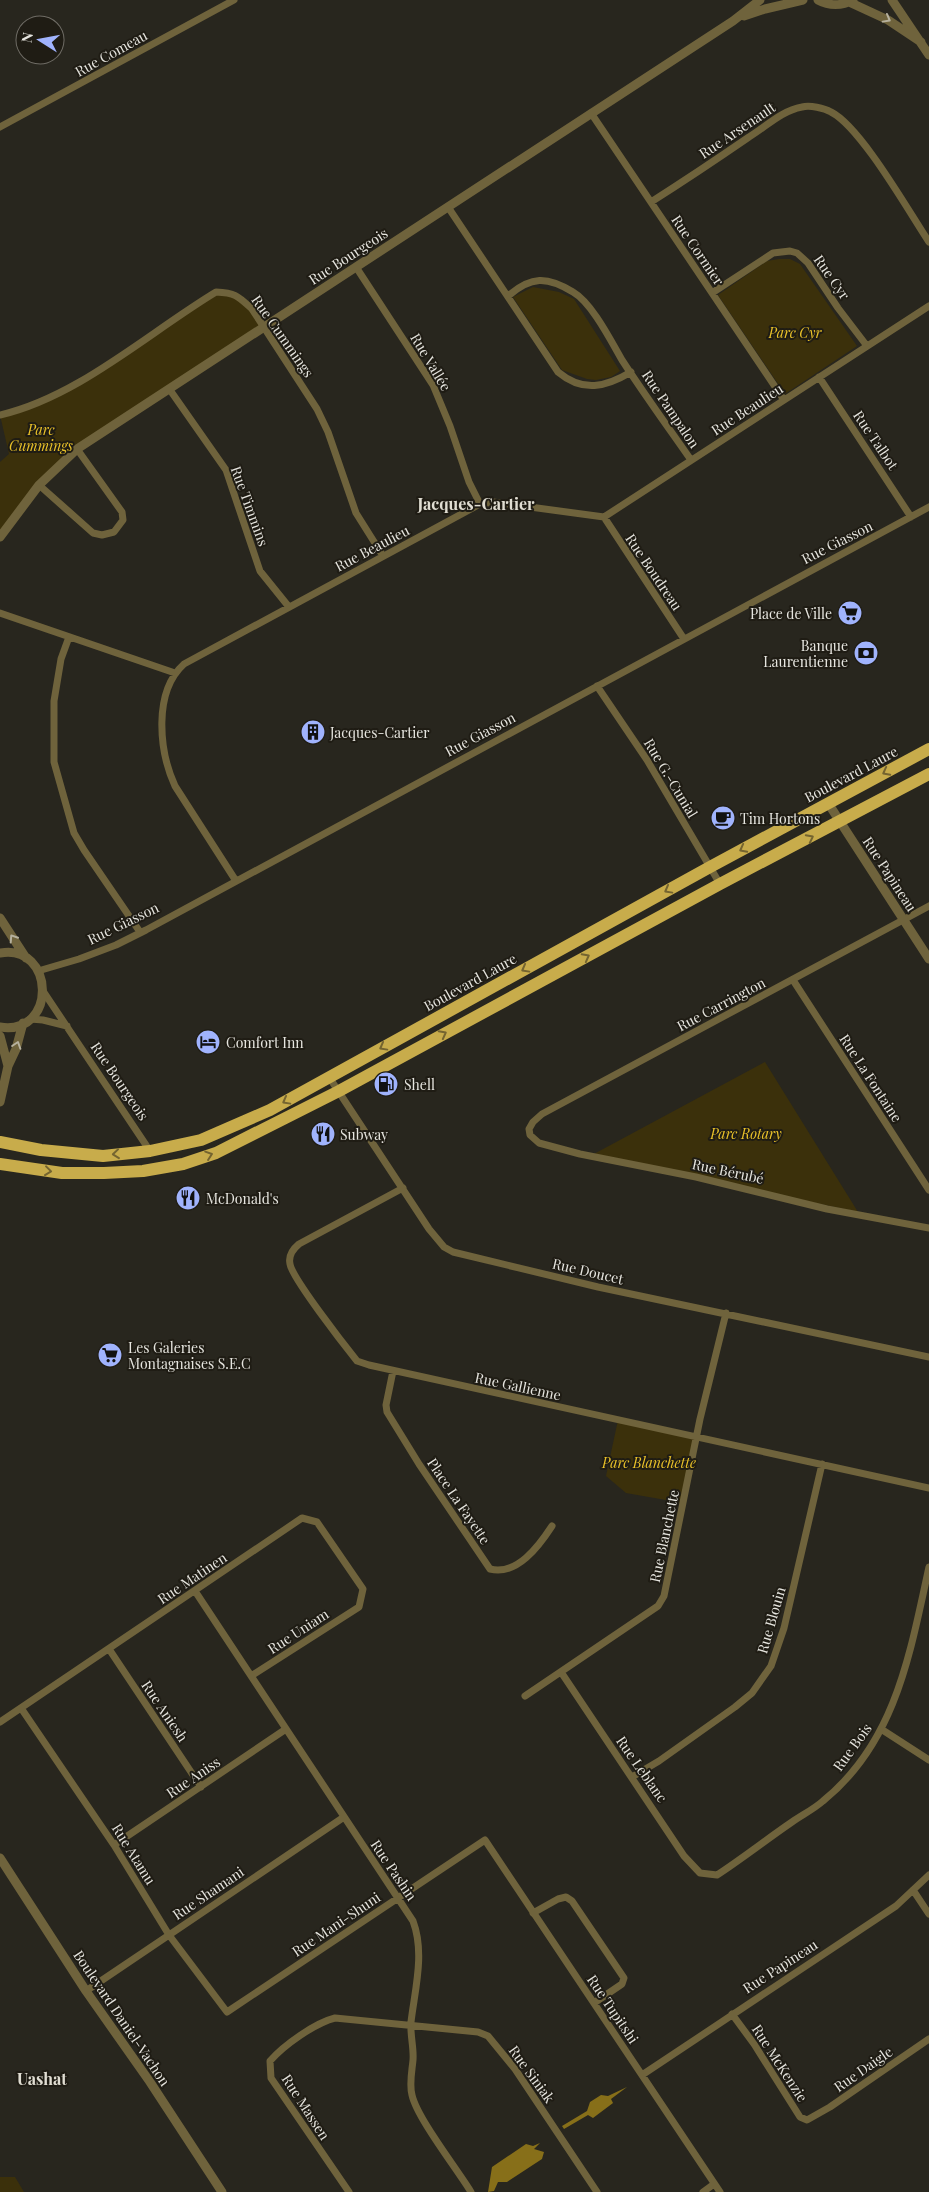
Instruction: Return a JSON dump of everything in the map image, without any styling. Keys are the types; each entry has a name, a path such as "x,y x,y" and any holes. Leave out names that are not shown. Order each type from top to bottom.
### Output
{"highway":[{"name":"Boulevard Laure","path":"0,1142 41,1150 103,1156 150,1151 201,1140 270,1110 710,867 929,749"},
{"path":"0,1164 62,1173 104,1173 143,1171 183,1164 216,1153 339,1091 720,884 929,774"}],"street":[{"name":"Rue Comeau","path":"0,127 234,0"},
{"name":"Rue Bourgeois","path":"0,537 39,485 77,449 733,21 760,0"},
{"name":"Rue Bourgeois","path":"733,21 764,8 803,0"},
{"path":"818,0 831,5 851,1 888,20 921,42"},
{"path":"892,0 929,55"},
{"name":"Rue Arsenault","path":"651,202 777,117 803,107 822,108 843,120 860,138 929,242"},
{"name":"Rue Cormier","path":"591,114 784,400"},
{"name":"Rue Pampalon","path":"448,207 553,366 565,378 580,385 598,386 605,385 631,372"},
{"name":"Rue Cyr","path":"712,293 773,253 797,253 808,263 838,308 867,346"},
{"name":"Rue Vallée","path":"356,267 433,385 450,426 469,482 480,504"},
{"name":"Rue Pampalon","path":"508,296 519,286 533,280 547,282 575,293 598,321 692,460"},
{"name":"Rue Cummings","path":"0,415 44,401 76,384 216,292 232,293 240,296 252,309 317,409 328,432 356,513 383,556"},
{"name":"Rue Beaulieu","path":"175,673 184,664 480,504 493,502 604,518 929,306"},
{"name":"Rue Talbot","path":"819,377 911,517"},
{"name":"Rue Timmins","path":"170,390 226,470 260,570 289,607"},
{"path":"39,485 93,533 102,535 114,532 123,520 122,512 77,449"},
{"name":"Rue Giasson","path":"38,971 79,959 116,945 929,507"},
{"name":"Rue Boudreau","path":"604,518 684,639"},
{"path":"0,613 175,673 170,679 163,709 162,731 168,770 175,786 236,880"},
{"path":"69,636 61,659 54,701 54,762 74,833 140,932"},
{"name":"Rue G.-Cunial","path":"597,686 647,760 720,884"},
{"name":"Rue Papineau","path":"828,803 929,959"},
{"name":"Rue Carrington","path":"529,1129 542,1114 929,906"},
{"path":"0,918 26,958 38,971 43,991 39,1006 27,1021 8,1066 0,1102"},
{"path":"0,953 15,954 26,958"},
{"name":"Rue La Fontaine","path":"793,980 929,1190"},
{"name":"Rue Bourgeois","path":"43,991 150,1151"},
{"path":"0,1027 14,1027 27,1021 44,1020 67,1026"},
{"path":"0,1036 8,1066"},
{"name":"Rue Doucet","path":"329,1077 429,1229 444,1247 453,1252 598,1287 726,1312 929,1357"},
{"name":"Rue Bérubé","path":"529,1129 530,1135 539,1143 580,1154 696,1177 826,1209 929,1228"},
{"name":"Rue Gallienne","path":"403,1188 299,1244 293,1249 289,1258 290,1266 357,1361 393,1371 929,1488"},
{"name":"Rue Blanchette","path":"525,1696 658,1606 664,1596 696,1438 726,1312"},
{"name":"Place La Fayette","path":"393,1371 386,1404 387,1412 419,1464 490,1569 498,1571 516,1565 538,1547 552,1526"},
{"name":"Rue Blouin","path":"632,1777 658,1761 752,1693 771,1666 784,1628 822,1464"},
{"name":"Rue Matinen","path":"0,1722 302,1518 317,1522 363,1589 359,1607"},
{"name":"Rue Bois","path":"706,1875 718,1875 823,1801 860,1761 881,1729 904,1674 929,1568"},
{"name":"Rue Pashin","path":"195,1591 413,1921 419,1936 415,2005 411,2024 413,2058 411,2094 416,2106 471,2192"},
{"name":"Rue Uniam","path":"252,1676 359,1607"},
{"name":"Rue Aniesh","path":"109,1649 201,1787"},
{"name":"Rue Leblanc","path":"561,1672 684,1856 700,1873 706,1875"},
{"name":"Rue Atamu","path":"21,1708 114,1845 169,1935 227,2012"},
{"name":"Rue Aniss","path":"114,1845 286,1729"},
{"path":"881,1729 929,1760"},
{"name":"Rue Shamani","path":"86,1991 344,1817"},
{"name":"Rue Mani-Shuni","path":"227,2012 485,1840"},
{"name":"Rue Tupitshi","path":"485,1840 720,2192"},
{"name":"Boulevard Daniel-Vachon","path":"0,1858 86,1991 150,2082 222,2192"},
{"name":"Rue Papineau","path":"642,2075 896,1906 929,1875"},
{"path":"913,1890 929,1914"},
{"path":"533,1913 558,1899 566,1897 572,1901 624,1978 622,1984 594,2003"},
{"name":"Rue McKenzie","path":"732,2014 754,2044 800,2117 807,2120 810,2119"},
{"name":"Rue Massen","path":"349,2192 271,2078 270,2060 324,2021 335,2018 411,2024"},
{"name":"Rue Siniak","path":"411,2024 478,2032 488,2036 515,2068 597,2192"},
{"name":"Rue Daigle","path":"810,2119 929,2039"},
{"path":"703,2192 714,2184"}],"green space":[{"name":"Parc Cyr","path":"790,259 800,264 857,346 785,394 718,295 767,261"},
{"path":"533,287 559,292 574,299 620,371 611,377 596,380 587,379 562,370 513,297"},
{"name":"Parc Cummings","path":"216,292 240,296 264,328 57,467 0,537 0,462 9,454 0,415 76,383"},
{"name":"Parc Rotary","path":"765,1062 858,1212 592,1155"},
{"name":"Parc Blanchette","path":"618,1420 699,1439 683,1503 626,1493 606,1476"},
{"path":"0,2177 15,2177 24,2192 0,2192"}],"shaded area":[{"path":"627,2087 611,2099 613,2103 593,2118 588,2115 564,2129 562,2126 587,2111 590,2102 601,2095 608,2096"},
{"path":"540,2143 534,2149 544,2152 542,2159 507,2182 498,2182 494,2191 488,2192 492,2167 526,2144 533,2146"}],"place":[{"name":"Place de Ville","path":"850,613"},
{"name":"Banque Laurentienne","path":"866,653"},
{"name":"Jacques-Cartier","path":"313,732"},
{"name":"Tim Hortons","path":"723,818"},
{"name":"Comfort Inn","path":"208,1042"},
{"name":"Shell","path":"386,1084"},
{"name":"Subway","path":"323,1134"},
{"name":"McDonald's","path":"188,1198"},
{"name":"Les Galeries Montagnaises S.E.C","path":"110,1355"}],"district":[{"name":"Jacques-Cartier","path":"476,503"},
{"name":"Uashat","path":"42,2078"}]}
